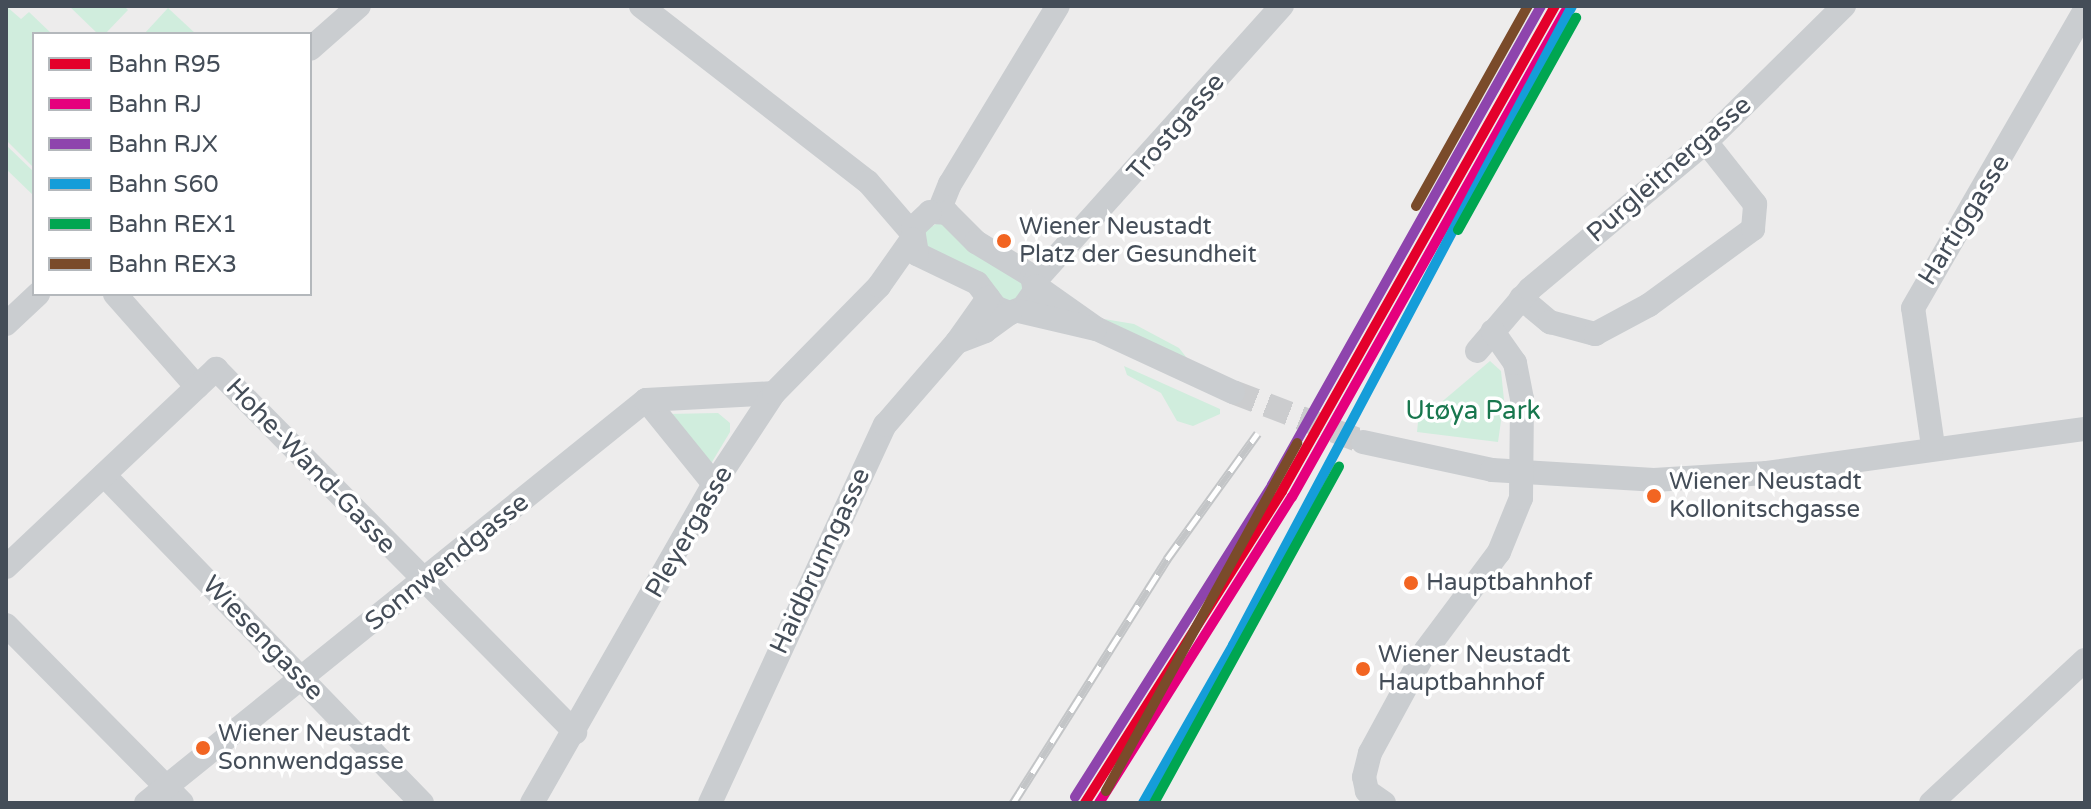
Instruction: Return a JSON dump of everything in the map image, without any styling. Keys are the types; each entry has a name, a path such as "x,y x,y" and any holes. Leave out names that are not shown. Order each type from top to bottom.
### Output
{"street":[{"path":"312,47 359,6"},
{"path":"641,6 868,182 916,243 958,271 988,298 1015,312 1097,329"},
{"name":"Pleyergasse","path":"532,803 714,484 774,393 879,286 916,243 917,220 934,211 1058,6"},
{"name":"Trostgasse","path":"1015,312 1035,283 1282,6"},
{"name":"Purgleitnergasse","path":"1477,351 1521,298 1706,142 1844,6"},
{"name":"Hartiggasse","path":"1933,446 1913,308 2085,10"},
{"path":"1521,298 1550,322 1595,334 1639,312 1753,229 1755,204 1706,142"},
{"path":"868,182 934,211 1097,329 1233,392"},
{"path":"6,324 36,296"},
{"name":"Hohe-Wand-Gasse","path":"117,296 197,387 216,369 575,732"},
{"name":"Haidbrunngasse","path":"710,801 878,438 925,374 957,342 988,298"},
{"name":"Haidbrunngasse","path":"957,342 1015,312"},
{"path":"1384,803 1367,791 1364,777 1385,724 1426,650 1499,552 1521,498 1518,375 1493,331"},
{"path":"6,567 197,387"},
{"path":"646,400 774,393"},
{"path":"646,400 714,484"},
{"name":"Sonnwendgasse","path":"146,803 174,795 301,677 646,400"},
{"path":"1363,442 1521,473 1654,480 1767,473 1933,446 2085,429"},
{"name":"Wiesengasse","path":"104,475 422,803"},
{"path":"6,625 174,795"},
{"path":"1931,803 2085,660"}],"green space":[{"path":"6,6 21,19 29,12 50,32 32,32 32,166 6,140"},
{"path":"69,6 124,6 128,10 107,32 96,32"},
{"path":"168,8 194,32 146,32"},
{"path":"6,145 32,170 32,194 6,169"},
{"path":"940,222 1019,277 1024,287 1017,300 1006,301 980,274 926,246 923,231"},
{"path":"1104,319 1134,324 1179,348 1190,362"},
{"name":"Utøya Park","path":"1490,361 1501,371 1504,400 1498,442 1417,432 1418,422"},
{"path":"1124,366 1220,409 1220,414 1193,426 1177,421 1161,393 1127,375"},
{"path":"718,413 730,423 730,432 709,467 668,414"}],"tunnel":[{"path":"1233,392 1363,442"}],"railway":[{"path":"1013,803 1167,559 1258,433"}],"rail line":[{"name":"REX3","path":"1416,206 1528,6"},
{"name":"RJX","path":"1075,797 1272,485 1541,6"},
{"name":"R95","path":"1085,803 1282,491 1555,6"},
{"name":"S60","path":"1143,803 1233,645 1572,6"},
{"name":"RJ","path":"1099,803 1292,497 1565,12"},
{"name":"REX1","path":"1458,230 1576,18"},
{"name":"REX3","path":"1106,791 1297,443"},
{"name":"REX1","path":"1154,803 1339,467"}],"place":[{"name":"Wiener Neustadt Platz der Gesundheit","path":"1004,241"},
{"name":"Wiener Neustadt Kollonitschgasse","path":"1654,496"},
{"name":"Hauptbahnhof","path":"1411,583"},
{"name":"Wiener Neustadt Hauptbahnhof","path":"1363,669"},
{"name":"Wiener Neustadt Sonnwendgasse","path":"203,748"}]}
